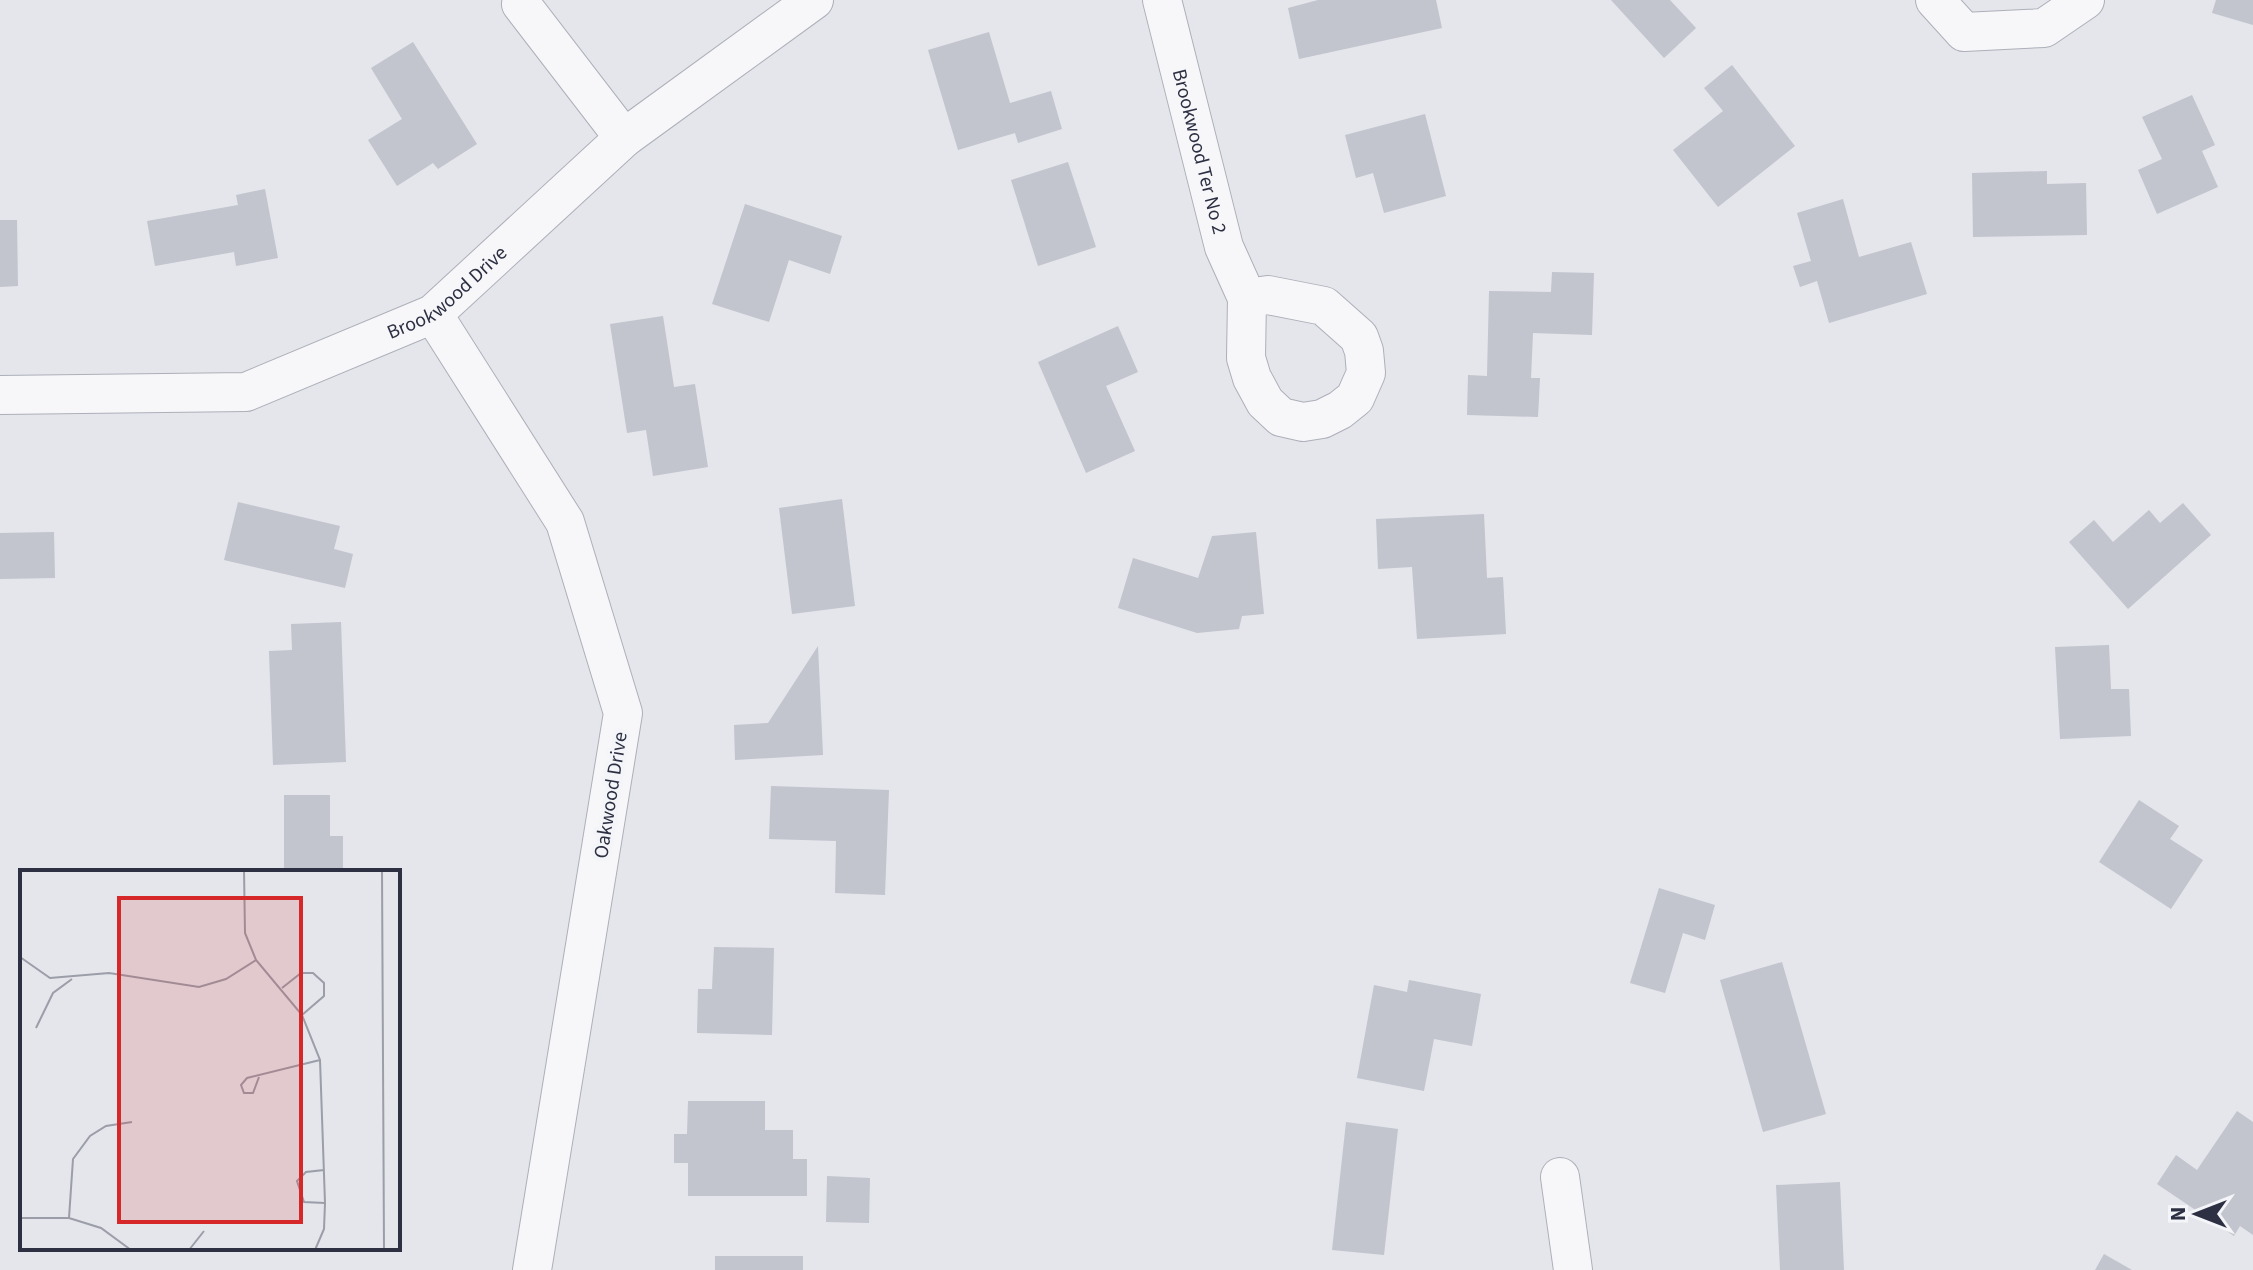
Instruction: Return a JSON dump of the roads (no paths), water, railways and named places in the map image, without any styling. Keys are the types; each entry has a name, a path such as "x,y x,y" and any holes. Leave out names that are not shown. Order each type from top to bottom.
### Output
{"street":[{"path":"522,0 521,4 624,138"},
{"name":"Brookwood Drive","path":"0,395 246,392 433,314 624,138 814,0"},
{"name":"Brookwood Ter No 2","path":"1162,0 1224,247 1247,298"},
{"path":"1935,0 1964,32 2044,28 2085,0"},
{"name":"Oakwood Drive","path":"433,314 565,522 623,713 532,1270"},
{"path":"1560,1177 1573,1270"}]}
